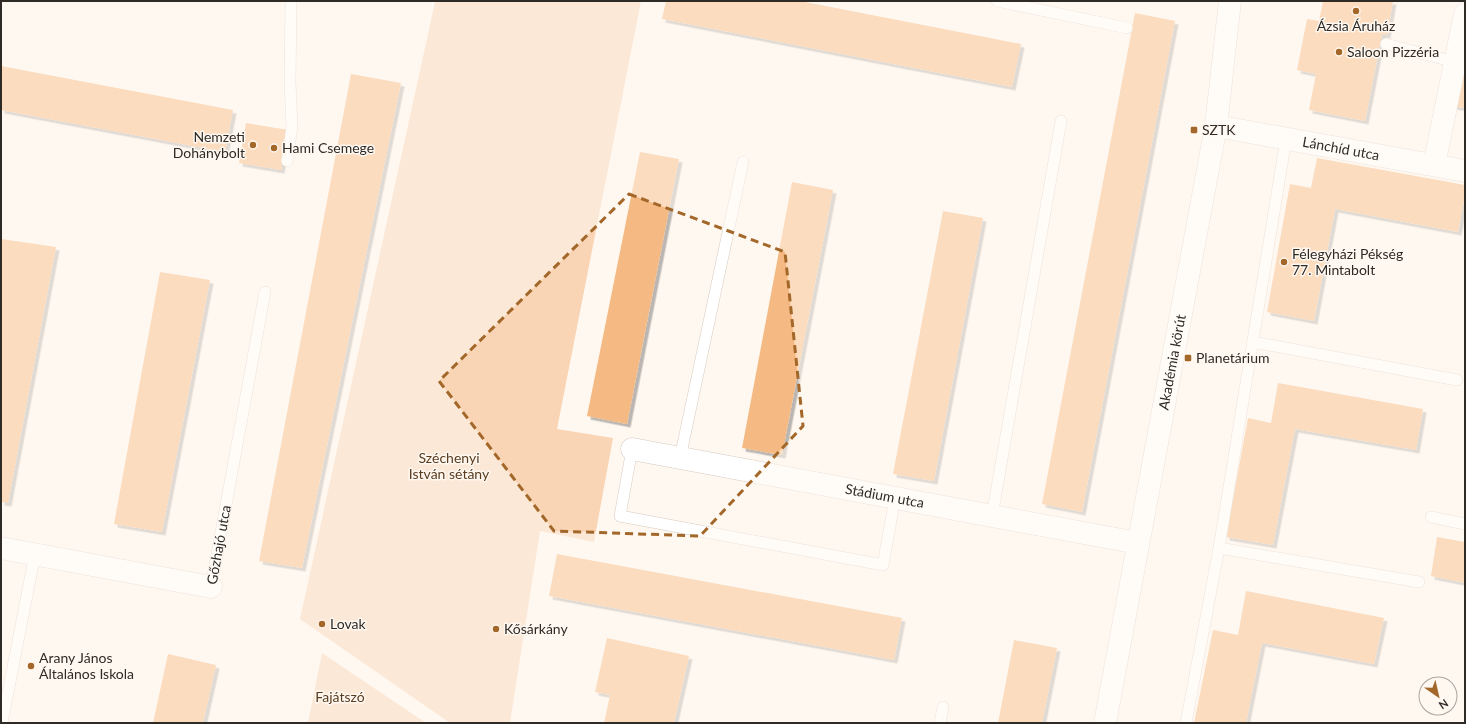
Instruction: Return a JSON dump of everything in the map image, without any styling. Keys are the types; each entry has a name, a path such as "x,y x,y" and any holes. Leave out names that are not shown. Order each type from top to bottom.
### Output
{"street":[{"name":"Akadémia körút","path":"1105,723 1216,126 1230,1"},
{"path":"1434,165 1465,14"},
{"name":"Lánchíd utca","path":"1216,126 1465,171"},
{"name":"Stádium utca","path":"632,449 1138,543"},
{"name":"Gőzhajó utca","path":"1,548 211,587"}],"lane":[{"path":"287,161 292,127 290,82 290,1"},
{"path":"997,1 1127,28"},
{"path":"1386,44 1455,62"},
{"path":"992,516 1061,121"},
{"path":"1186,723 1219,548 1286,139"},
{"path":"680,458 743,162"},
{"name":"Gőzhajó utca","path":"211,587 265,292"},
{"path":"1253,342 1457,380"},
{"path":"632,449 620,516 736,538 883,565 895,498"},
{"path":"1431,517 1465,524"},
{"path":"1219,548 1419,582"},
{"path":"2,723 35,554"},
{"path":"940,723 943,707"}],"highlighted area":[{"path":"629,194 785,252 803,426 700,536 554,531 439,381"}],"green space":[{"name":"Széchenyi István sétány","path":"641,1 557,429 613,438 594,542 540,531 510,723 450,723 300,619 435,2"},
{"name":"Fajátszó","path":"322,653 426,723 308,723"}],"building":[{"path":"666,1 800,1 1021,44 1012,87 662,19"},
{"name":"Saloon Pizzéria","path":"1323,1 1393,1 1387,35 1382,34 1365,121 1309,110 1316,74 1297,70 1307,19 1319,21"},
{"path":"1135,13 1175,21 1082,512 1042,504"},
{"path":"1465,50 1465,108 1452,106"},
{"path":"1,66 233,110 225,152 1,110"},
{"path":"351,74 401,83 302,568 259,561"},
{"path":"246,123 288,130 281,170 239,163"},
{"path":"640,152 679,159 627,424 587,416"},
{"path":"1317,158 1465,185 1465,195 1458,232 1335,209 1314,321 1267,312 1290,184 1311,188"},
{"path":"792,182 833,190 782,455 742,448"},
{"path":"943,211 983,218 934,481 893,474"},
{"path":"1,239 56,247 8,503 1,502"},
{"path":"160,272 210,280 162,532 114,524"},
{"path":"1278,383 1423,409 1416,450 1295,429 1273,545 1226,537 1248,418 1271,423"},
{"path":"1437,537 1465,542 1465,583 1431,576"},
{"path":"557,554 902,618 894,660 549,596"},
{"path":"1246,591 1384,618 1374,664 1262,643 1246,723 1194,723 1213,630 1238,635"},
{"path":"607,638 689,656 674,723 604,723 610,695 595,692"},
{"path":"1014,640 1057,648 1042,723 998,723"},
{"path":"168,654 216,665 203,723 153,723"}],"place":[{"name":"Ázsia Áruház","path":"1356,11"},
{"name":"Saloon Pizzéria","path":"1339,52"},
{"name":"SZTK","path":"1194,130"},
{"name":"Nemzeti Dohánybolt","path":"253,145"},
{"name":"Hami Csemege","path":"274,148"},
{"name":"Félegyházi Pékség 77. Mintabolt","path":"1284,262"},
{"name":"Planetárium","path":"1188,358"},
{"name":"Lovak","path":"322,624"},
{"name":"Kősárkány","path":"496,629"},
{"name":"Arany János Általános Iskola","path":"31,666"}]}
